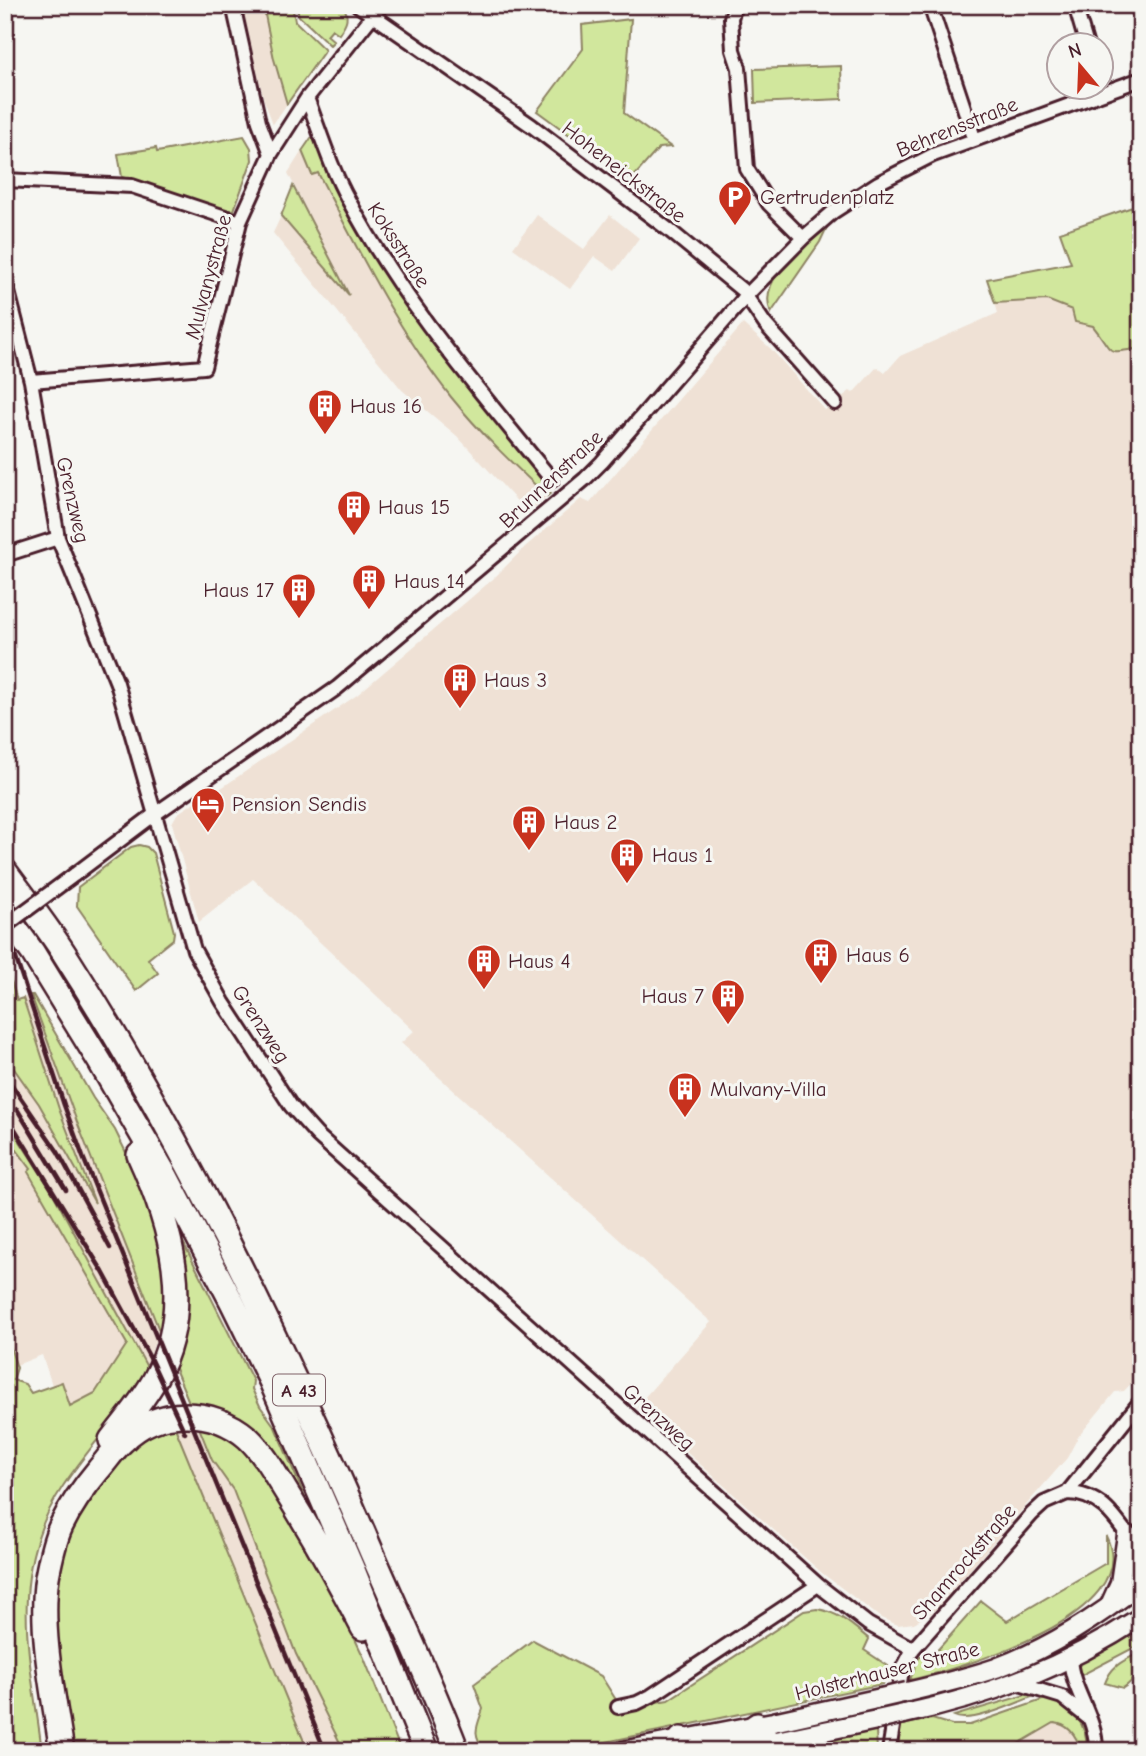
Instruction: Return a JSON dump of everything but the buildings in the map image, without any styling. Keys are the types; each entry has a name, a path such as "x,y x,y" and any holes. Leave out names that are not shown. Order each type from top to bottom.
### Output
{"highway":[{"name":"A 43","path":"5,871 63,952 123,1052 180,1152 248,1282 327,1448 457,1751"},
{"name":"A 43","path":"5,914 33,953 100,1062 167,1178 271,1381 353,1570 426,1751"},
{"path":"51,1751 36,1618 35,1597 41,1561 50,1530 63,1503 155,1380 168,1345 176,1302 173,1259 164,1219 153,1185 108,1089 100,1062"},
{"path":"62,1751 48,1648 45,1598 60,1529 81,1491 123,1440 150,1422 170,1416 189,1414 219,1420 248,1438 256,1447 324,1556 380,1662 408,1706"},
{"path":"693,1747 746,1735 762,1739"}],"main road":[{"path":"1109,1608 1120,1583 1127,1535"},
{"name":"Holsterhauser Straße","path":"728,1751 881,1698 980,1673 1011,1662 1062,1638 1109,1608 1141,1583"},
{"name":"Holsterhauser Straße","path":"762,1739 877,1720 983,1695 1070,1659 1141,1617"},
{"path":"623,1751 693,1747"}],"street":[{"path":"233,5 256,111 271,154"},
{"name":"Hoheneickstraße","path":"358,5 377,10 669,230 747,295 765,324 835,403"},
{"path":"735,5 732,18 733,50 739,68 747,169 769,204 803,239"},
{"path":"930,5 974,138"},
{"path":"1075,5 1083,32"},
{"path":"307,98 377,10"},
{"name":"Behrensstraße","path":"1114,86 1141,79"},
{"name":"Mulvanystraße","path":"30,381 204,367 240,222 271,154 307,98"},
{"name":"Koksstraße","path":"307,98 347,199 373,243 436,336 552,480"},
{"name":"Behrensstraße","path":"803,239 833,212 878,183 933,155 1069,102"},
{"path":"5,180 132,186 240,222"},
{"name":"Brunnenstraße","path":"5,926 155,814 348,680 585,479 602,463 747,295 803,239"},
{"name":"Grenzweg","path":"5,279 30,381 58,538 117,683 198,958 291,1106 317,1135 818,1585"},
{"path":"5,555 58,538"},
{"name":"Shamrockstraße","path":"818,1585 868,1624 913,1649 1032,1514 1044,1503 1067,1493 1141,1401"},
{"path":"1067,1493 1092,1497 1105,1507 1141,1554"},
{"path":"618,1707 652,1696 818,1585"},
{"path":"889,1751 902,1670 913,1649"},
{"path":"1070,1659 1072,1677 1086,1705 1096,1751"},
{"path":"1016,1683 1062,1697 1088,1719"}],"shaded area":[{"path":"241,5 263,5 287,104 273,124 264,100"},
{"path":"302,151 312,175 318,173 416,350 464,412 547,496 528,513 457,436 402,390 273,233 281,216 346,291 288,173"},
{"path":"537,215 584,249 610,215 639,238 615,271 594,256 570,289 513,248"},
{"path":"1047,300 1072,310 1075,322 1093,326 1106,347 1118,352 1141,348 1141,1373 1124,1391 1115,1392 1078,1437 1067,1458 934,1611 914,1623 898,1625 881,1618 822,1573 636,1407 711,1322 401,1043 414,1031 253,879 199,922 172,823 177,814 212,790 214,793 357,695 493,579 525,547 581,499 590,503 743,324 771,349 825,410 850,391 853,393 877,367 885,373 900,356 998,313 995,303"},
{"path":"31,995 77,1122 159,1330 147,1365 135,1343 127,1344 95,1393 69,1406 62,1382 52,1385 42,1355 19,1364 17,1368 5,1331 5,1056 39,1104 92,1195 59,1109 30,1021 23,998"},
{"path":"175,1427 198,1427 212,1460 233,1490 296,1654 344,1751 308,1751"},
{"path":"1054,1723 1068,1728 1081,1751 1009,1751"}],"green space":[{"path":"263,5 292,5 295,21 325,50 287,104 274,59"},
{"path":"296,5 343,5 347,17 339,34 332,29 327,35 334,41 330,45 299,16"},
{"path":"631,19 624,113 671,147 659,148 631,180 537,111 583,49 582,25"},
{"path":"841,66 842,99 755,103 754,69"},
{"path":"244,136 251,148 252,160 234,210 217,210 122,177 118,154 156,148 157,152"},
{"path":"311,138 316,139 337,191 369,249 420,323 549,488 547,490 551,493 547,496 462,410 413,344 379,288 318,173 312,175 302,151"},
{"path":"293,186 349,295 281,216"},
{"path":"1141,204 1141,348 1120,351 1111,349 1093,326 1075,322 1072,310 1047,300 995,303 987,279 1071,263 1060,232"},
{"path":"827,227 820,242 771,313 768,300 776,276 795,254"},
{"path":"131,847 147,847 153,853 174,932 173,939 148,959 158,973 136,991 77,906 78,887"},
{"path":"5,961 17,1000 23,998 59,1109 95,1203 39,1104 5,1056"},
{"path":"31,995 115,1130 138,1177 163,1252 166,1303 161,1335 77,1122"},
{"path":"5,1118 50,1188 148,1369 63,1486 45,1518 34,1550 28,1583 28,1648 42,1751 5,1751 5,1331 17,1368 13,1380 25,1384 31,1393 62,1382 70,1406 95,1393 127,1344 28,1172 31,1169 5,1134"},
{"path":"178,1232 253,1381 252,1389 260,1406 275,1427 316,1523 287,1480 191,1407 171,1359"},
{"path":"174,1425 308,1751 71,1751 56,1631 55,1587 66,1539 87,1501 129,1449 145,1436"},
{"path":"198,1425 237,1441 272,1488 335,1597 364,1658 401,1751 344,1751 296,1654 233,1490 212,1460"},
{"path":"1106,1536 1111,1564 1099,1590 1074,1613 1041,1633 1004,1650 910,1680 920,1657 933,1655 981,1601 1007,1621 1106,1563"},
{"path":"817,1609 839,1616 869,1639 864,1650 888,1666 883,1684 563,1751 485,1751 478,1740 477,1726 483,1709 474,1684 533,1640 601,1676 618,1703 651,1703 668,1700 804,1611"},
{"path":"1141,1626 1141,1644 1076,1678 1075,1669 1081,1662"},
{"path":"1141,1652 1137,1672 1128,1685 1123,1688 1105,1683 1115,1667"},
{"path":"1032,1693 1039,1694 983,1715 962,1718 954,1716"},
{"path":"1051,1697 1078,1718 1085,1732 1087,1751 1081,1751 1075,1736 1068,1729 1054,1723 1006,1751 896,1751 900,1725 932,1719 952,1725 970,1725"},
{"path":"876,1730 877,1751 788,1751"}],"railway":[{"path":"5,925 83,1157 325,1751"},
{"path":"5,1075 58,1152 110,1248"},
{"path":"17,1109 66,1190"},
{"path":"5,1113 103,1272 150,1358 185,1433"}],"place":[{"name":"Gertrudenplatz","path":"735,227"},
{"name":"Haus 16","path":"325,436"},
{"name":"Haus 15","path":"354,537"},
{"name":"Haus 14","path":"369,611"},
{"name":"Haus 17","path":"299,620"},
{"name":"Haus 3","path":"460,710"},
{"name":"Pension Sendis","path":"208,834"},
{"name":"Haus 2","path":"529,852"},
{"name":"Haus 1","path":"627,885"},
{"name":"Haus 6","path":"821,985"},
{"name":"Haus 4","path":"484,991"},
{"name":"Haus 7","path":"728,1026"},
{"name":"Mulvany-Villa","path":"685,1119"}]}
